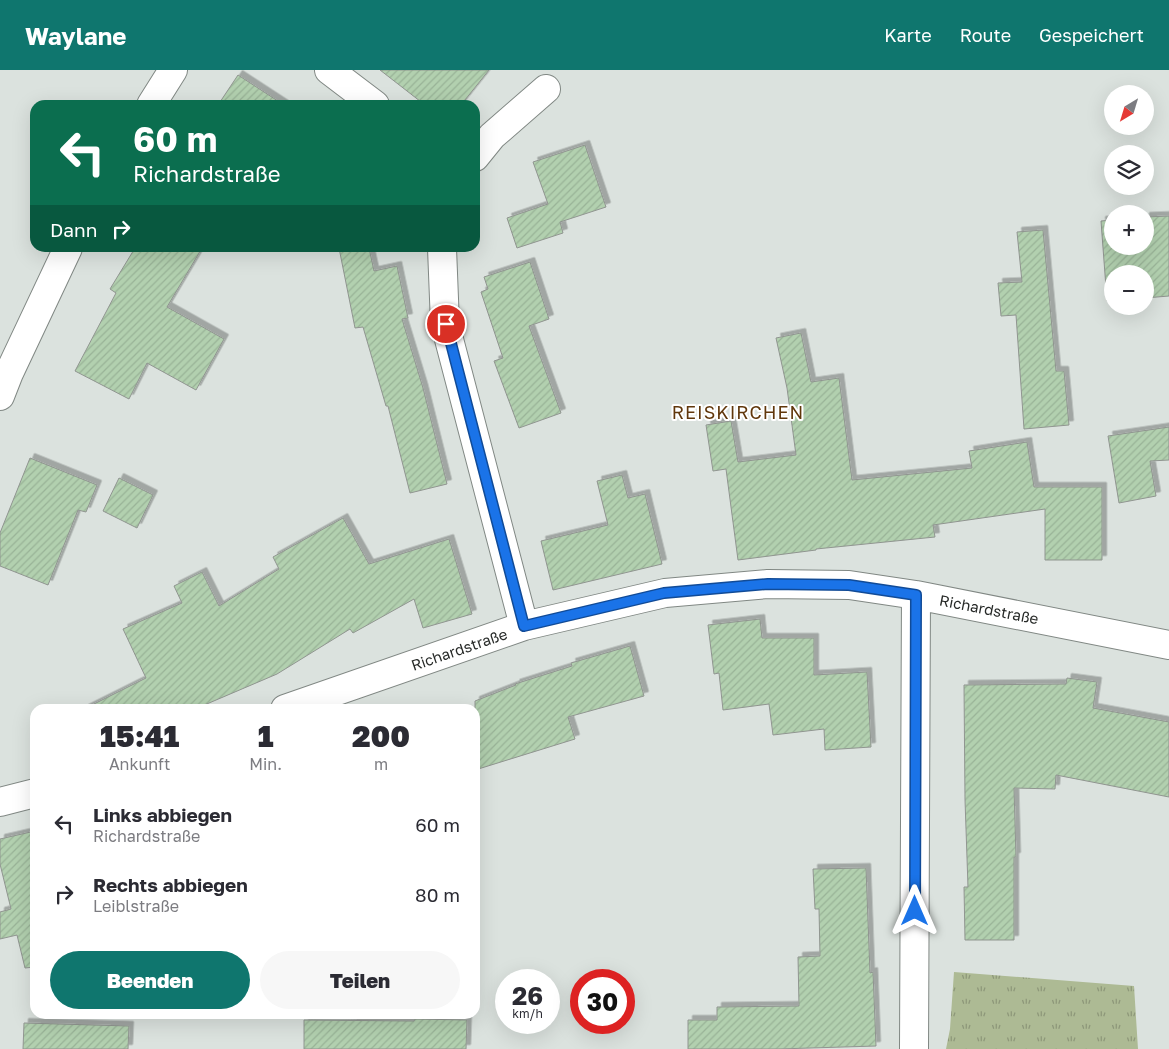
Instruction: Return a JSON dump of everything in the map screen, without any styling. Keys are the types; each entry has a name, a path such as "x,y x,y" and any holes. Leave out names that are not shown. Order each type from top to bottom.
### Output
{"street":[{"path":"154,100 173,70"},
{"path":"329,70 369,100"},
{"path":"480,151 492,136 546,89"},
{"path":"0,396 66,252"},
{"path":"442,252 446,324 524,626"},
{"name":"Richardstraße","path":"299,704 524,626 664,593 768,584 849,585 916,595 1169,644"},
{"path":"914,1049 916,595"},
{"path":"0,802 30,794"}],"green space":[{"path":"954,972 1134,986 1138,1049 946,1049 950,1029"}],"building":[{"path":"380,70 489,70 465,100 419,100"},
{"path":"238,75 276,100 221,100"},
{"path":"585,145 606,207 560,222 563,233 517,248 507,218 548,204 533,162"},
{"path":"1169,216 1169,296 1154,297 1154,265 1104,265 1101,221 1104,221 1104,255 1154,255 1154,217"},
{"path":"1043,230 1056,371 1064,371 1069,425 1024,429 1016,315 1001,316 998,283 1022,282 1017,232"},
{"path":"133,252 200,252 167,307 224,339 196,390 147,363 129,399 75,371 116,293 110,289"},
{"path":"340,252 370,252 374,271 397,266 408,318 402,319 423,388 447,484 410,493 388,406 386,406 363,327 355,328"},
{"path":"530,262 549,319 529,326 561,413 519,428 494,361 503,358 481,292 488,289 484,277"},
{"path":"801,333 811,382 839,378 852,480 972,468 969,451 1027,442 1034,487 1102,487 1102,560 1045,560 1045,509 933,525 935,537 816,549 738,560 726,469 713,471 706,425 731,421 738,462 796,455 787,388 776,338"},
{"path":"1169,427 1169,460 1150,461 1156,496 1119,503 1108,436"},
{"path":"30,458 97,485 86,512 78,510 48,585 0,566 0,533"},
{"path":"622,475 628,498 645,494 662,564 553,590 541,541 608,525 597,481"},
{"path":"119,478 153,495 137,528 103,511"},
{"path":"343,518 369,564 449,539 472,614 423,628 414,599 353,633 350,629 277,674 207,704 94,704 146,678 123,629 182,603 174,586 202,572 219,606 279,569 273,557"},
{"path":"760,619 762,638 814,638 814,675 867,672 871,747 825,750 824,729 773,735 769,704 723,710 719,673 714,674 708,625"},
{"path":"630,646 644,696 568,717 575,739 480,768 480,704 475,704 475,701 515,684 572,666 571,663"},
{"path":"1067,678 1097,682 1093,708 1169,722 1169,797 1056,775 1055,789 1014,788 1016,857 1014,857 1014,940 965,940 964,887 968,887 964,685 1066,684"},
{"path":"30,832 30,968 25,968 17,935 0,939 0,912 11,909 0,864 0,839"},
{"path":"866,868 870,973 873,972 876,1046 688,1049 688,1020 717,1020 717,1007 799,1006 798,957 820,956 819,909 815,909 813,869"},
{"path":"415,1019 467,1020 466,1049 304,1049 304,1020 414,1021"},
{"path":"24,1023 129,1026 128,1049 23,1049"}],"district":[{"name":"REISKIRCHEN","path":"738,412"}],"route":[{"path":"446,324 524,626 664,593 768,584 849,585 916,595 915,911"}]}
